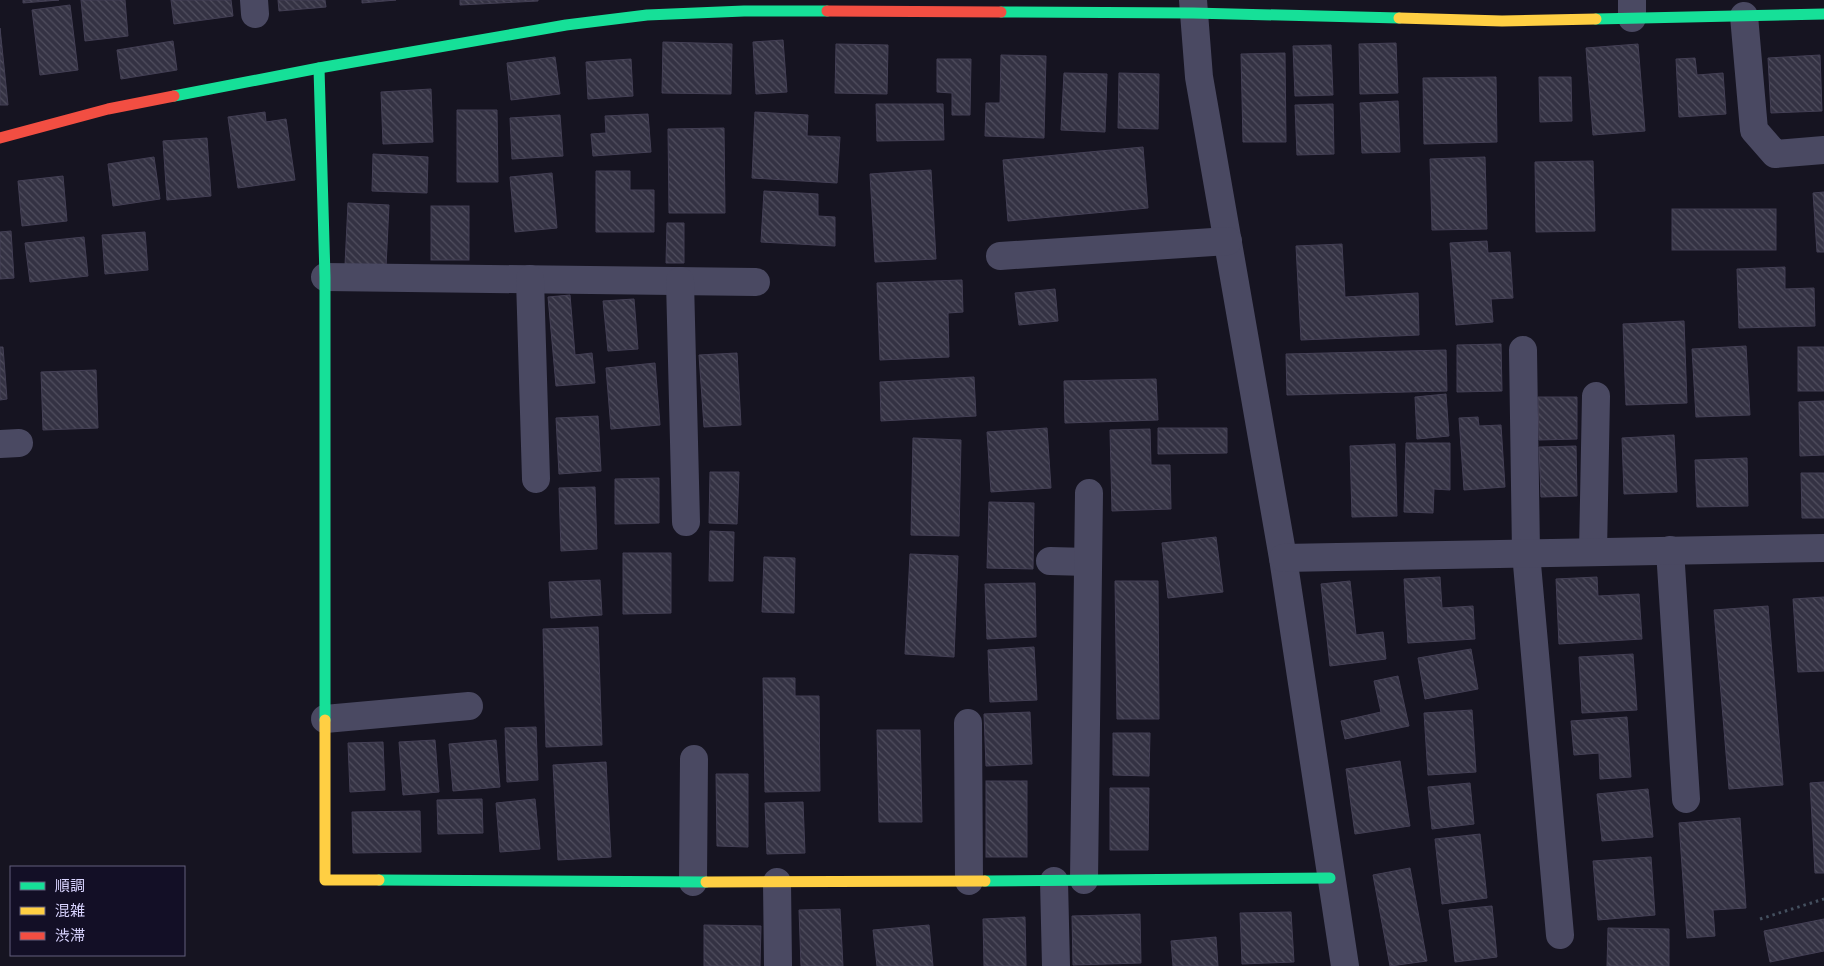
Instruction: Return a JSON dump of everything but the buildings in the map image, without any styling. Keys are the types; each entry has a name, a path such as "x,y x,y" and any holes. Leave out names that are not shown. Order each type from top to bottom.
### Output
{"street":[{"path":"0,138 108,109 319,68 566,25 744,6 1193,6 1502,22 1632,9 1744,16 1824,14"},
{"path":"1193,6 1199,77 1283,558 1330,878 1345,966"},
{"path":"1744,16 1754,130 1775,154 1824,150"},
{"path":"319,68 325,278 325,880 777,882 1330,878"},
{"path":"1000,256 1228,241"},
{"path":"325,278 756,282"},
{"path":"530,279 536,479"},
{"path":"680,281 686,522"},
{"path":"1523,350 1526,553 1560,935"},
{"path":"1593,552 1596,396"},
{"path":"1084,880 1089,493"},
{"path":"1283,558 1824,548"},
{"path":"1670,550 1686,799"},
{"path":"1050,561 1088,562"},
{"path":"325,719 469,706"},
{"path":"968,722 969,881"},
{"path":"693,882 694,759"},
{"path":"1054,881 1056,966"},
{"path":"777,882 778,966"}],"path":[{"path":"1760,919 1824,899"}],"traffic: fast":[{"path":"174,96 319,68 566,25 647,15 744,11 827,11"},
{"path":"1001,12 1193,13 1399,18"},
{"path":"1596,19 1824,14"},
{"path":"319,68 325,277 325,720"},
{"path":"985,881 1330,878"},
{"path":"379,880 706,882"}],"traffic: slow":[{"path":"1399,18 1502,21 1596,19"},
{"path":"325,720 325,880 379,880"},
{"path":"706,882 985,881"}],"traffic: jam":[{"path":"827,11 1001,12"},
{"path":"0,138 108,109 174,96"}]}
